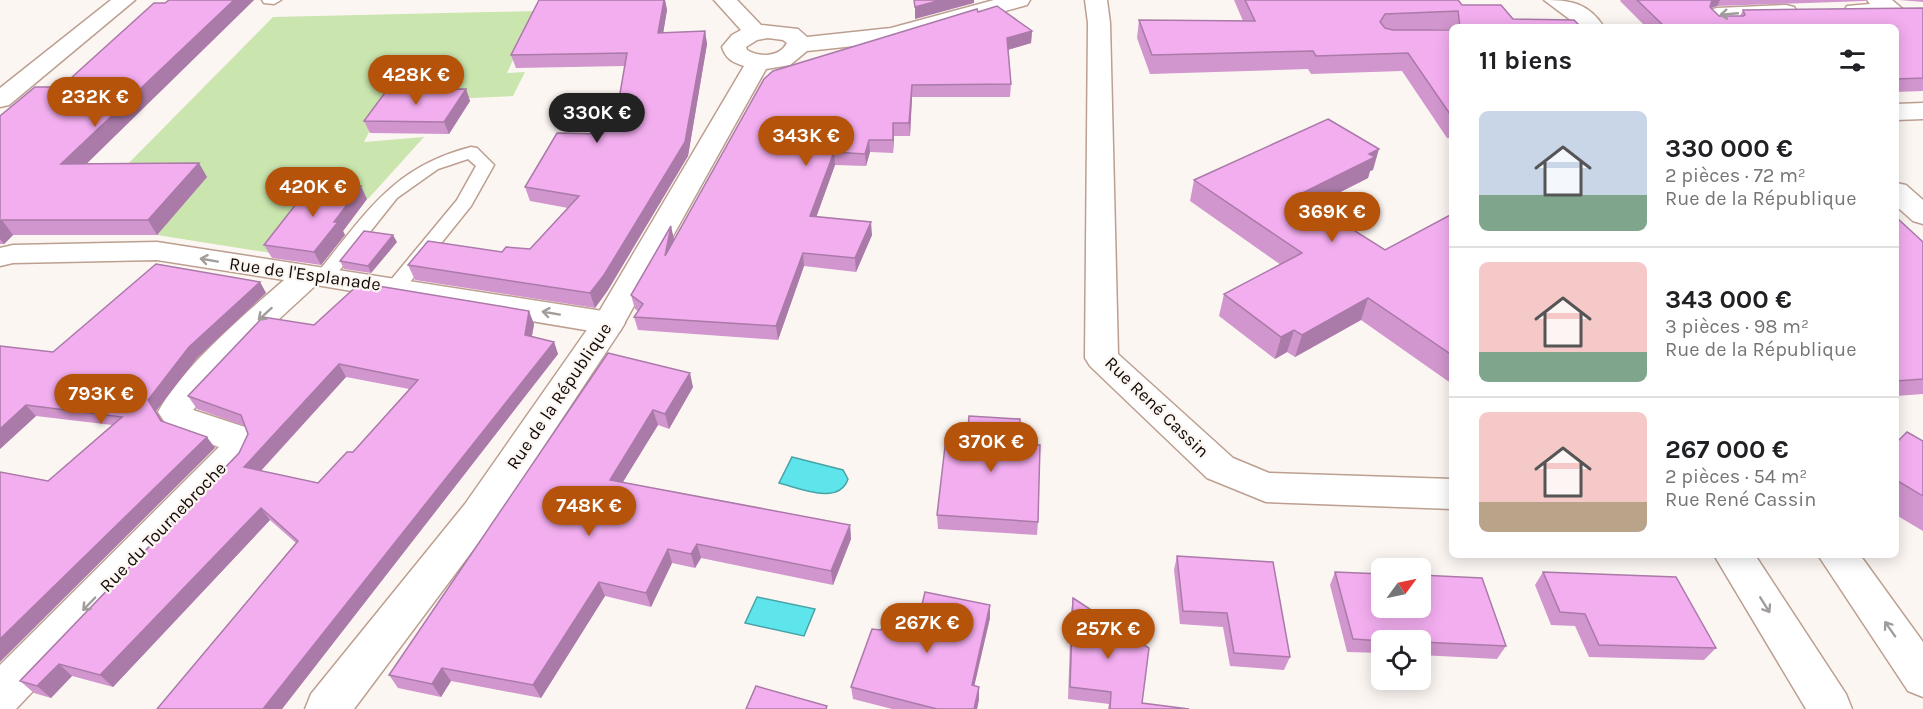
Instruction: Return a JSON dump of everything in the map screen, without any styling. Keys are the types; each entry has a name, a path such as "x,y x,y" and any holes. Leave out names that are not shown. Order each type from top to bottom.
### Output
{"street":[{"path":"0,100 124,0"},
{"path":"725,0 757,47 789,56 799,45 892,35 1010,1"},
{"name":"Rue René Cassin","path":"1096,0 1099,23 1102,358 1220,468 1266,487 1449,494"},
{"path":"1555,0 1581,15 1590,24"},
{"path":"1834,12 1895,7"},
{"path":"1722,24 1717,15 1810,12"},
{"name":"Rue de la République","path":"327,709 478,515 609,323 742,85 757,47"},
{"path":"1899,112 1923,111"},
{"path":"1899,194 1923,215"},
{"name":"Rue de l'Esplanade","path":"0,257 13,254 157,250 316,276 395,286 609,323"},
{"name":"Rue du Tournebroche","path":"0,695 233,455 237,446 235,437 182,422 176,412 181,401 255,324 316,276"},
{"path":"1736,558 1830,709"},
{"path":"1840,558 1923,677"}],"lane":[{"path":"269,0 274,0"},
{"path":"316,276 391,194 432,165 471,152 485,165 465,202 395,286"}],"green space":[{"path":"536,11 507,73 525,72 513,96 384,102 364,142 424,137 368,199 352,198 271,253 157,235 115,177 273,17"}],"water":[{"path":"792,457 843,470 848,479 836,492 827,493 807,491 779,483"},
{"path":"757,597 815,609 804,636 745,623"}],"building":[{"path":"169,0 234,0 61,164 199,163 148,220 2,220 0,222 0,116 35,87 61,87 154,3 165,3"},
{"path":"539,0 664,0 658,33 705,31 685,142 604,275 590,293 408,265 428,241 502,252 506,247 530,249 579,196 525,187 557,133 603,134 619,99 627,53 511,55"},
{"path":"914,0 941,0 915,7"},
{"path":"1245,0 1458,0 1462,5 1501,5 1513,19 1574,20 1578,24 1460,24 1458,11 1385,14 1380,22 1385,28 1393,30 1449,30 1449,113 1408,53 1316,56 1313,51 1152,55 1139,20 1255,21"},
{"path":"1637,0 1712,0 1710,7 1719,16 1743,16 1745,15 1743,10 1923,8 1923,78 1899,79 1899,24 1662,24"},
{"path":"997,6 1032,31 1007,38 1011,84 912,85 909,123 893,123 893,140 869,140 865,154 834,152 810,216 871,222 855,258 803,253 776,326 634,317 643,304 631,295 671,226 665,256 764,79 773,71 977,9 978,12"},
{"path":"466,89 444,122 364,121 387,90"},
{"path":"1328,119 1379,149 1369,154 1375,157 1298,195 1385,250 1449,216 1449,353 1368,298 1302,335 1294,330 1281,337 1224,294 1302,253 1194,180"},
{"path":"311,185 361,186 334,222 338,222 314,252 264,245"},
{"path":"1899,220 1923,242 1923,379 1899,381"},
{"path":"364,231 393,235 368,266 340,261"},
{"path":"156,264 260,282 189,347 148,400 161,421 207,437 0,639 0,472 48,481 122,417 26,405 0,429 0,346 53,352"},
{"path":"360,283 529,311 525,335 554,342 263,709 157,709 298,541 261,508 100,675 59,664 37,686 20,681 239,453 248,434 241,415 188,396 263,317 314,325","holes":["339,364 418,380 353,452 347,452 318,483 244,467"]},
{"path":"608,353 690,373 665,414 653,410 610,480 850,525 831,571 697,544 691,554 668,549 646,593 599,582 533,685 442,668 432,684 389,675"},
{"path":"969,416 1020,419 1019,444 1040,445 1038,522 937,515 946,438 967,440"},
{"path":"1907,432 1923,441 1923,496 1899,482 1899,440"},
{"path":"1177,556 1273,562 1290,657 1234,653 1227,613 1183,611"},
{"path":"1335,572 1371,574 1371,618 1431,618 1431,576 1482,578 1506,646 1431,643 1431,630 1371,630 1371,640 1353,639"},
{"path":"1543,572 1676,577 1716,648 1599,645 1585,614 1560,612"},
{"path":"925,592 990,605 972,685 979,687 974,709 937,709 851,687 872,629 881,630 888,611 919,617"},
{"path":"1073,598 1149,648 1142,703 1189,709 1110,709 1111,692 1070,687"},
{"path":"756,686 827,706 826,709 746,709"}]}
